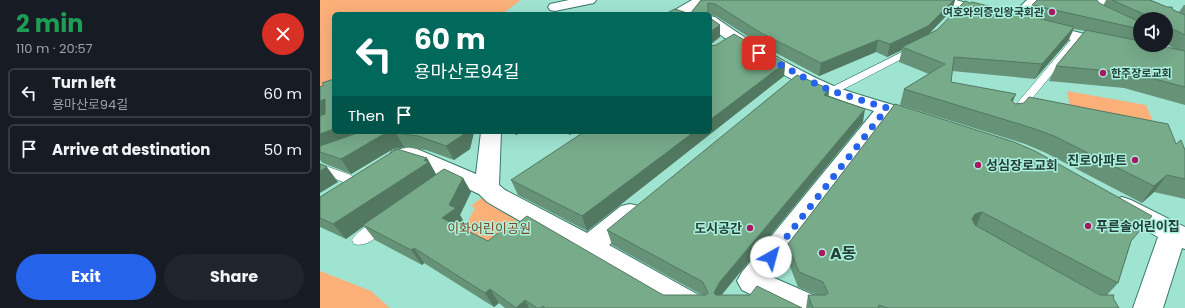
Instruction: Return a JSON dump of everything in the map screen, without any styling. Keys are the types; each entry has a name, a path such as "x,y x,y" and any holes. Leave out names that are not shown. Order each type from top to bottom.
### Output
{"street":[{"path":"555,7 589,0"},
{"path":"944,0 959,10 1014,20 1120,47"},
{"path":"1014,20 1035,0"},
{"path":"1055,0 1084,5 1128,0"},
{"path":"682,12 695,5"},
{"path":"555,7 569,12"},
{"path":"712,23 727,42 798,76 832,91 938,125"},
{"path":"1163,52 1185,59"},
{"path":"780,91 798,76"},
{"path":"809,308 744,292 887,108"},
{"path":"491,134 500,189"},
{"path":"383,166 395,158 409,154 448,177 500,189 589,247 693,308"},
{"path":"333,198 355,178"},
{"path":"1105,196 1179,236 1148,308"},
{"path":"589,247 645,202"}],"lane":[{"path":"1012,116 1078,37"},
{"path":"832,91 922,45"},
{"path":"320,168 355,178"},
{"path":"360,240 392,218"}],"green space":[{"path":"320,0 521,0 505,12 332,12 332,94 320,98"},
{"path":"1067,91 1146,105 1158,133 1072,116"},
{"name":"이화어린이공원","path":"481,198 529,228 517,237 454,247 475,208 471,206"},
{"path":"320,271 371,291 390,308 320,308"}],"building":[{"path":"701,0 954,0 928,26 890,44 878,40 821,63 761,33 715,4 708,3 708,12 692,12"},
{"path":"1037,0 1097,0 1099,3 1133,19 1133,27 1032,5"},
{"path":"1112,0 1150,0 1167,7 1172,7 1173,10 1185,15 1185,35 1173,30 1173,12 1139,12"},
{"path":"965,1 1074,27 1042,64 954,57 951,82 1016,94 1011,100 1015,104 1024,103 1029,97 1168,124 1176,144 1181,140 1185,150 1185,179 1167,175 1154,186 1054,136 904,89 945,64 902,47 937,30"},
{"path":"675,9 684,12 669,12"},
{"path":"712,19 720,25 712,31"},
{"path":"1086,30 1133,40 1133,52 1173,52 1173,48 1185,51 1185,87 1132,73 1056,66"},
{"path":"734,34 785,63 712,118 712,46 716,45"},
{"path":"797,75 829,89 824,95 865,109 719,283 714,293 716,295 750,295 757,286 802,308 545,308 543,306 541,308 537,308 525,300 516,308 490,289 485,293 414,248 411,250 363,225 444,169 463,178 449,205 456,208 442,218 488,241 503,229 508,231 527,216 663,295 706,295 708,293 703,282 607,230"},
{"path":"332,80 332,130 320,134 320,116 325,114 325,99 320,101 320,87 324,85 322,83"},
{"path":"895,104 1014,142 1035,151 1152,216 1131,241 1118,283 982,212 975,214 972,219 975,225 1100,295 1114,295 1113,298 1119,308 887,308 879,305 878,308 813,308 808,295 826,295 828,293 823,282 799,272 788,244"},
{"path":"354,134 384,134 341,159 320,152 320,146"},
{"path":"403,134 463,134 446,146 418,136"},
{"path":"581,134 691,134 582,216 511,180"},
{"path":"397,149 427,158 424,160 429,162 333,224 320,218 320,197"},
{"path":"320,164 327,167 320,171"}],"place":[{"name":"여호와의증인왕국회관","path":"1052,12"},
{"name":"한주장로교회","path":"1103,73"},
{"name":"진로아파트","path":"1135,160"},
{"name":"성심장로교회","path":"978,165"},
{"name":"푸른솔어린이집","path":"1088,226"},
{"name":"도시공간","path":"750,228"},
{"name":"A동","path":"822,253"}],"route":[{"path":"759,53 798,76 832,91 887,108 771,257"}]}
